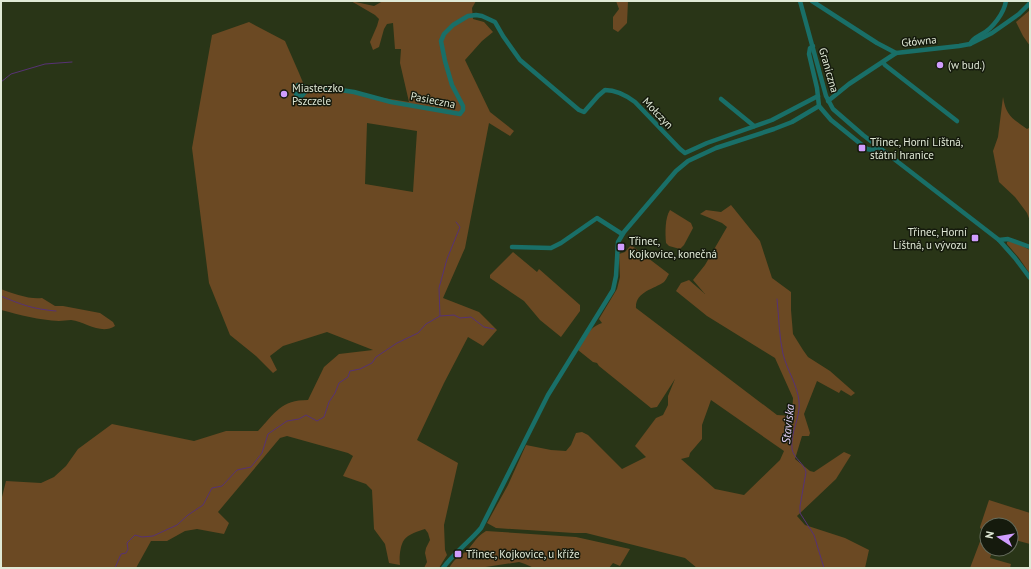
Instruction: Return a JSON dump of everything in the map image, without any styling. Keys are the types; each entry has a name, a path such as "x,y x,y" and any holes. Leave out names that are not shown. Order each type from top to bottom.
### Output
{"street":[{"name":"Graniczna","path":"800,1 828,101 849,84 896,53"},
{"name":"Główna","path":"812,1 877,44 896,53 970,44 992,33 1019,14 1030,3"},
{"path":"970,44 972,39 990,28 1001,13 1007,1"},
{"name":"Pasieczna","path":"308,88 327,88 354,92 391,102 460,114 463,110 463,106 452,85 441,41 444,34 453,24 472,15 482,16 495,22 520,60"},
{"path":"813,46 810,48 809,54 819,106 831,120 868,149 872,150 878,147"},
{"name":"Mołczyn","path":"520,60 581,111 584,112 605,90 614,91 629,98 643,110 685,153 790,112 818,96"},
{"path":"883,62 957,121"},
{"path":"721,99 754,126"},
{"path":"828,101 833,109 878,147 999,240 1030,278"},
{"path":"443,568 450,558 472,539 481,528 548,395 613,290 616,276 618,242 622,234 663,185 676,171 688,162 716,148 792,122 819,106"},
{"path":"838,126 844,118"},
{"path":"512,247 551,248 561,243 597,218 622,234"},
{"path":"999,240 1008,239 1030,247"}],"shaded area":[{"path":"351,1 374,6 383,1 476,1 472,8 473,19 484,22 493,32 482,41 465,60 490,112 514,131 510,136 489,123 465,248 443,298 479,312 497,330 483,346 468,337 417,440 458,463 444,525 445,550 447,555 439,568 424,568 427,562 425,553 426,548 430,540 425,529 411,534 404,540 400,552 400,565 389,563 385,544 374,529 372,490 366,484 343,476 353,456 348,453 287,436 280,438 218,512 229,523 224,534 197,529 185,531 167,541 151,541 136,568 1,568 1,501 6,481 41,483 54,477 66,466 78,449 112,424 194,441 226,431 258,431 274,413 285,405 291,402 308,400 324,367 339,354 373,350 327,332 283,346 270,356 277,370 273,373 256,356 230,335 209,283 192,148 212,35 249,22 285,41 304,85 309,89 327,89 409,102 400,63 401,49 395,49 393,23 387,24 379,47 373,50 370,42 379,19 375,15","holes":["367,123 417,131 413,192 365,184"]},
{"path":"616,1 628,1 627,23 618,32 613,29 613,17 619,9"},
{"path":"1030,10 1030,46 1016,22"},
{"path":"1003,97 1010,116 1027,129 1029,128 1030,123 1030,221 1027,213 1015,197 999,182 993,151 998,137"},
{"path":"731,205 760,241 772,278 791,292 793,334 808,357 830,371 855,393 851,396 841,390 839,393 817,381 804,414 810,433 809,436 802,436 795,459 810,471 814,472 844,452 851,455 836,479 797,516 805,525 845,538 869,550 865,568 697,568 685,558 586,533 496,528 487,523 508,485 526,445 551,450 566,451 571,445 576,433 582,432 588,435 622,469 646,457 635,446 656,418 663,415 668,405 668,396 675,379 657,407 651,408 597,363 593,362 578,350 587,334 597,325 602,323 599,319 617,289 620,277 619,254 625,252 631,245 669,274 664,282 646,292 639,298 636,308 777,415 792,416 793,398 775,358 707,316 676,291 681,283 689,280 705,294 693,280 705,265 727,227 722,223 700,214 706,210 721,212","holes":["711,400 784,451 780,460 744,495 715,489 681,459 689,457 690,453 702,439 702,425"]},
{"path":"670,210 691,223 693,228 684,245 680,249 669,246 666,243 666,221"},
{"path":"1009,241 1015,242 1030,250 1030,274 1007,244"},
{"path":"513,252 537,272 539,269 580,305 580,311 561,337 540,320 524,301 490,278 490,275"},
{"path":"1,289 27,297 42,298 55,306 63,306 100,313 113,322 115,326 99,329 77,321 44,320 1,310"},
{"path":"989,500 1030,513 1030,544 1019,541 1019,517 983,517"},
{"path":"486,531 576,537 630,549 620,566 613,563 609,568 534,568 519,562 479,568 449,568 455,559 467,550 479,536"},
{"path":"979,544 979,557 990,557 1011,564 1010,568 970,568"}],"waterway":[{"path":"1,82 11,74 45,64 72,62"},
{"path":"115,568 121,554 126,553 128,549 127,543 135,535 142,537 153,536 177,525 188,515 203,505 212,488 222,486 237,470 251,467 262,453 268,434 287,421 299,419 306,415 317,421 324,417 329,402 339,383 348,377 350,371 360,369 372,363 376,357 397,343 418,333 426,324 440,316 439,288 447,259 460,227 456,222"},
{"path":"1,296 28,306 56,311"},
{"name":"Staviska","path":"777,299 783,354 799,401 792,449 806,472 800,513 814,535 824,568"},
{"path":"440,316 454,315 460,318 471,317 484,327 494,329"}],"place":[{"name":"(w bud.)","path":"940,65"},
{"name":"Miasteczko Pszczele","path":"284,94"},
{"name":"Třinec, Horní Líštná, státní hranice","path":"862,148"},
{"name":"Třinec, Horní Líštná, u vývozu","path":"975,238"},
{"name":"Třinec, Kojkovice, konečná","path":"621,247"},
{"name":"Třinec, Kojkovice, u kříže","path":"458,554"}]}
